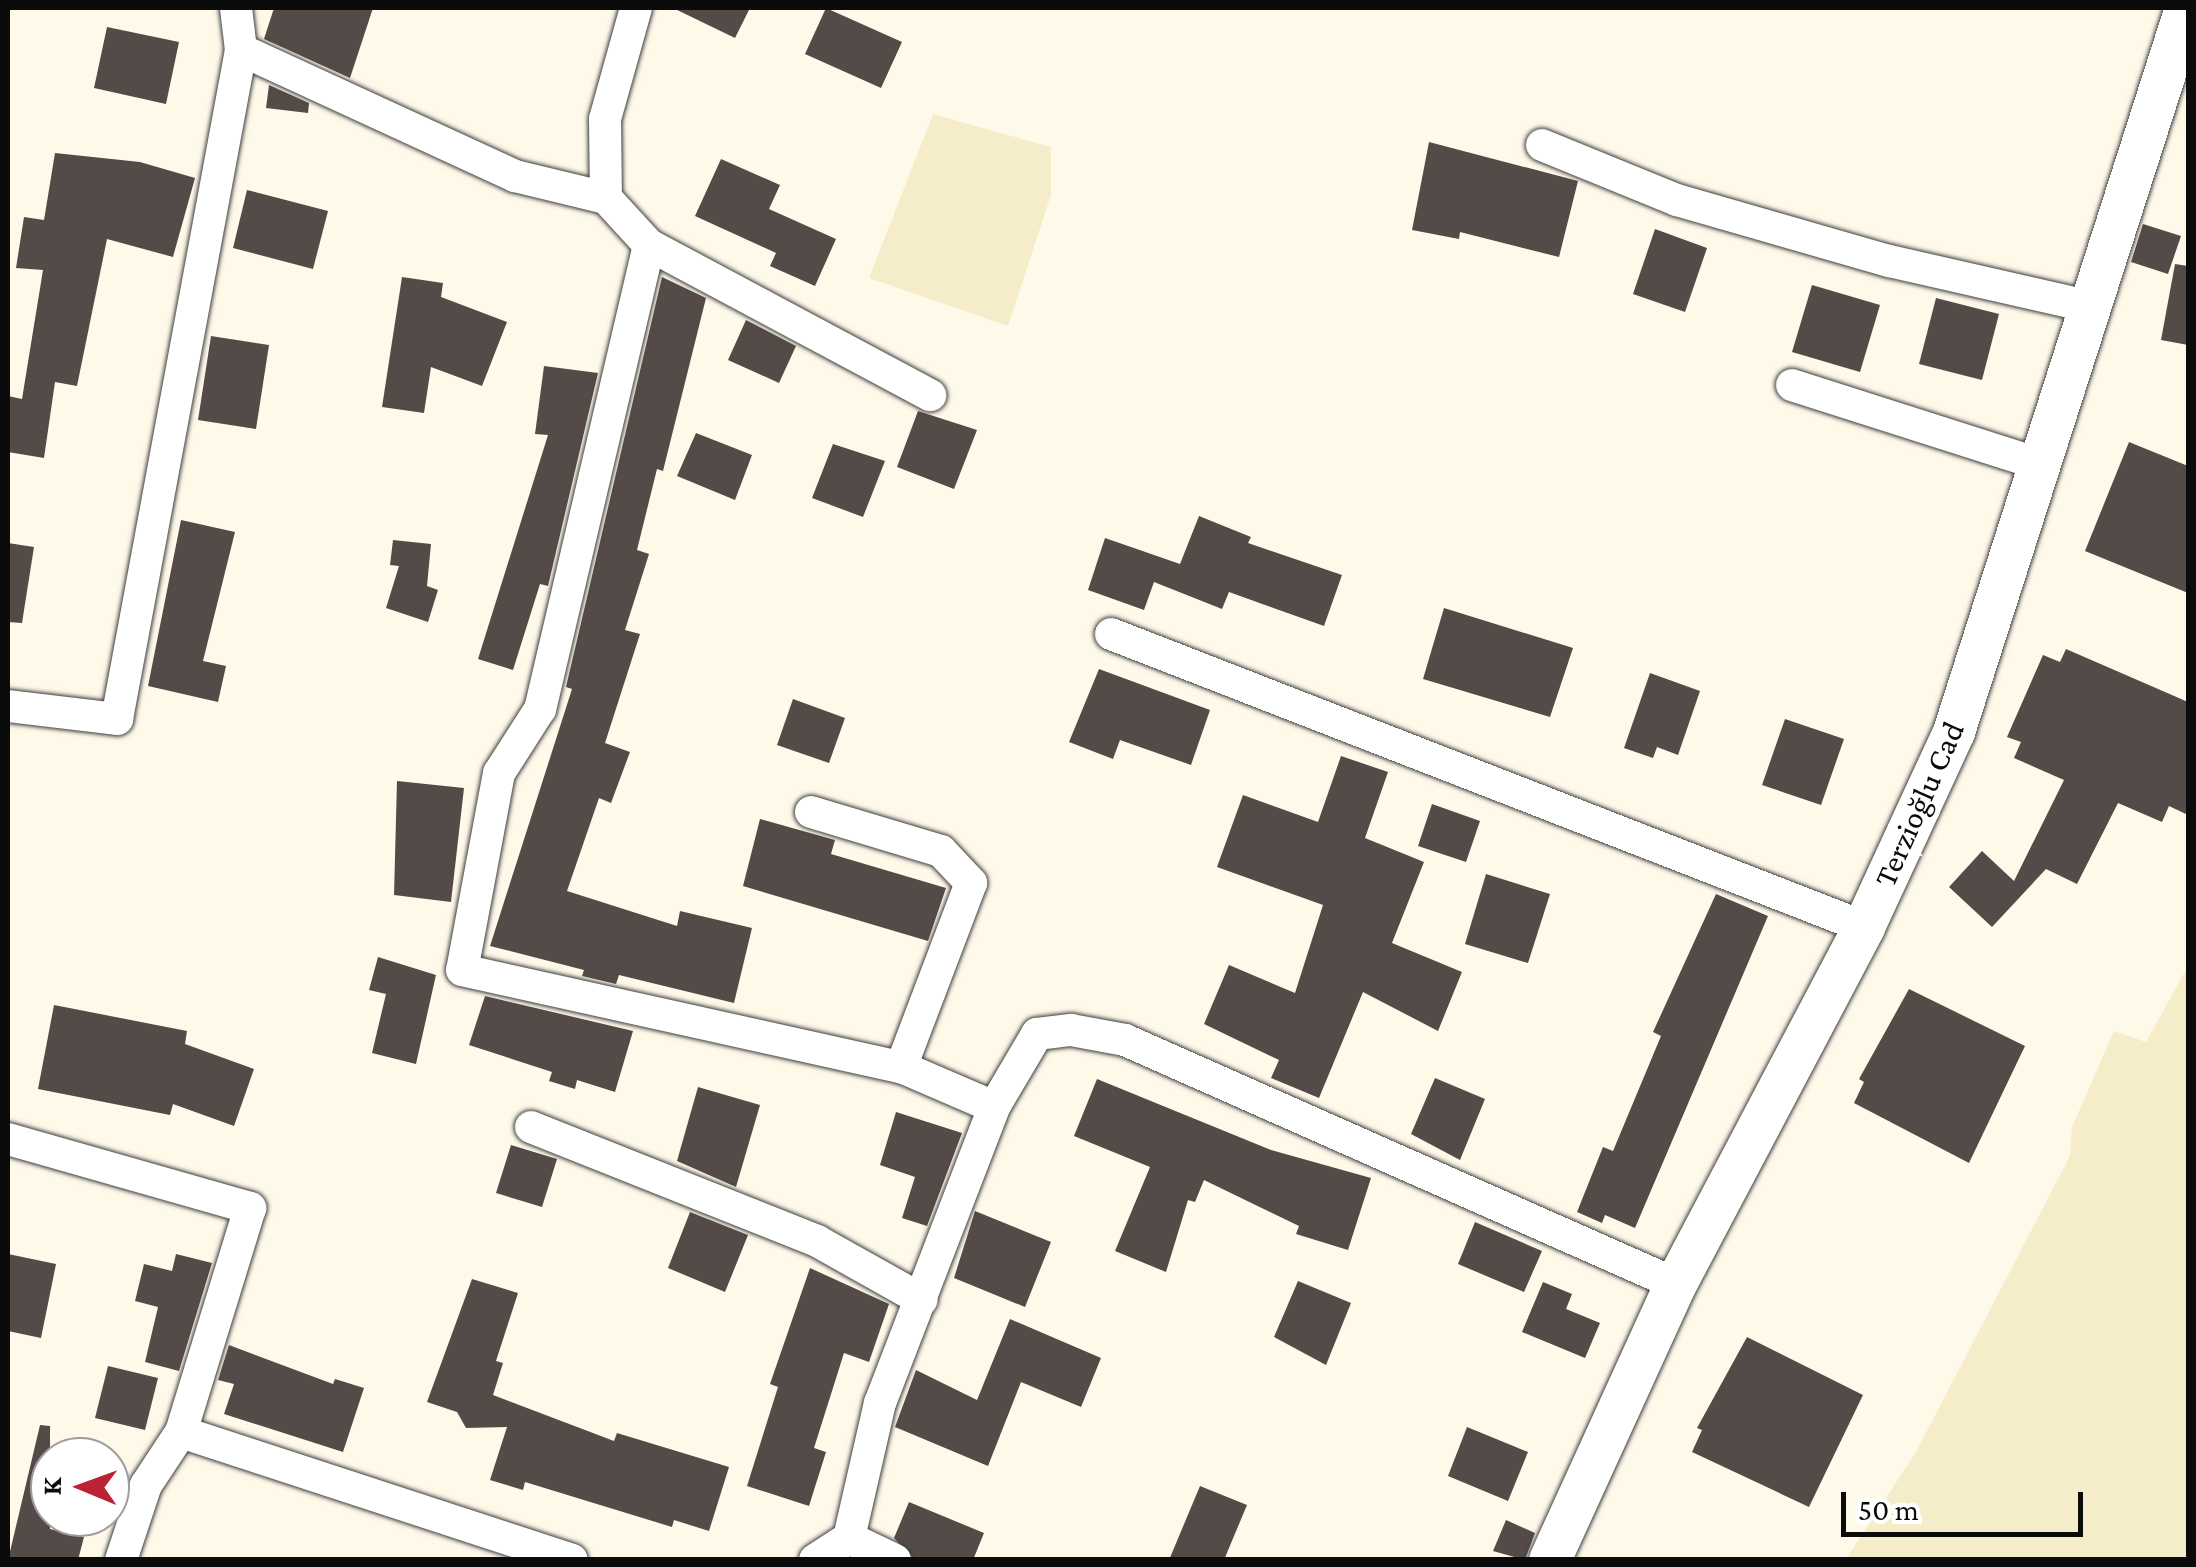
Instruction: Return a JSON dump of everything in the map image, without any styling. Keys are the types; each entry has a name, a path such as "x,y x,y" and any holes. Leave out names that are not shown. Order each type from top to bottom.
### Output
{"street":[{"path":"8,706 118,719 241,50 236,8"},
{"path":"606,198 605,119 636,8"},
{"name":"Terzioğlu Cad","path":"1550,1560 1676,1284 1864,928 1954,732 2091,307 2179,74 2186,8"},
{"path":"241,50 515,176 606,198 649,245 930,395"},
{"path":"1542,146 1694,205 1889,261 2091,307"},
{"path":"649,245 540,708 499,773 462,970 902,1066 994,1107"},
{"path":"1792,385 2040,464"},
{"path":"1111,634 1864,928"},
{"path":"811,812 942,850 970,884 902,1066"},
{"path":"815,1560 850,1538 880,1403 994,1107 1036,1034 1071,1030 1124,1040 1676,1284"},
{"path":"531,1127 817,1241 922,1300"},
{"path":"8,1140 250,1208 181,1432 146,1485 121,1560"},
{"path":"181,1432 572,1560"},
{"path":"850,1538 895,1560"}],"shaded area":[{"path":"933,114 1051,147 1051,195 1008,326 869,278"},
{"path":"2188,966 2188,1559 1846,1559 1916,1452 2070,1156 2072,1127 2114,1031 2146,1042"}],"building":[{"path":"274,8 373,8 350,78 264,39"},
{"path":"673,8 750,8 735,38"},
{"path":"826,8 902,42 881,88 805,54"},
{"path":"107,27 179,42 166,104 94,88"},
{"path":"269,85 309,103 308,113 266,108"},
{"path":"1429,142 1578,181 1559,257 1460,232 1459,239 1412,230"},
{"path":"55,153 140,162 195,178 173,257 107,239 77,386 55,382 44,458 8,452 8,396 22,399 43,270 16,268 24,217 44,220"},
{"path":"721,159 780,185 769,209 836,239 815,286 770,266 776,253 695,216"},
{"path":"247,190 328,211 313,269 233,248"},
{"path":"2143,224 2181,236 2168,274 2131,262"},
{"path":"1655,229 1707,248 1685,312 1633,294"},
{"path":"2175,264 2188,266 2188,345 2161,340"},
{"path":"402,277 443,283 441,297 507,322 482,386 431,367 424,413 382,407"},
{"path":"662,277 706,298 663,471 657,469 637,550 649,554 625,630 640,634 605,743 630,752 611,803 599,798 567,891 677,926 680,911 752,928 734,1003 619,975 616,984 582,976 584,970 490,946 572,689 566,687"},
{"path":"1812,285 1880,305 1860,372 1792,352"},
{"path":"1936,298 1999,314 1982,380 1919,364"},
{"path":"746,320 796,346 779,383 728,360"},
{"path":"211,336 269,345 256,429 198,420"},
{"path":"544,366 598,373 548,586 540,584 513,670 478,659 548,435 535,434"},
{"path":"918,411 977,430 954,489 897,467"},
{"path":"696,433 752,455 735,500 677,476"},
{"path":"2129,442 2188,466 2188,593 2085,551"},
{"path":"833,444 885,461 863,517 812,498"},
{"path":"1199,516 1251,537 1248,543 1342,575 1324,626 1229,592 1222,609 1154,582 1144,610 1088,590 1105,538 1180,564"},
{"path":"181,520 235,532 203,661 226,666 218,702 148,686"},
{"path":"393,540 431,544 427,586 438,590 428,622 386,608 399,566 390,565"},
{"path":"8,543 34,547 22,623 8,622"},
{"path":"1444,608 1573,648 1550,717 1423,679"},
{"path":"2066,649 2188,702 2188,815 2169,806 2162,822 2118,803 2077,884 2046,869 1992,927 1949,887 1982,851 2014,881 2064,780 2014,758 2021,742 2007,737 2043,655 2060,662"},
{"path":"1099,669 1210,710 1191,765 1120,740 1113,759 1069,742"},
{"path":"1650,673 1700,691 1678,755 1657,747 1653,758 1624,748"},
{"path":"793,699 845,718 829,763 777,745"},
{"path":"1785,719 1844,739 1821,805 1762,785"},
{"path":"1341,756 1388,772 1365,838 1424,862 1392,943 1462,972 1438,1031 1363,992 1319,1098 1271,1078 1279,1060 1204,1024 1229,965 1295,993 1323,905 1217,867 1243,795 1318,822"},
{"path":"397,781 464,788 451,902 394,895"},
{"path":"1432,804 1480,821 1466,862 1418,846"},
{"path":"760,819 835,840 831,854 946,888 928,941 743,886"},
{"path":"1486,874 1550,894 1528,963 1465,944"},
{"path":"1716,894 1768,916 1635,1228 1605,1215 1602,1223 1577,1212 1603,1147 1613,1151 1661,1036 1653,1032"},
{"path":"378,957 436,975 416,1064 372,1053 386,994 369,990"},
{"path":"1909,989 2025,1046 1969,1163 1854,1103 1864,1082 1859,1079"},
{"path":"485,996 633,1031 615,1092 577,1080 575,1089 549,1081 552,1072 469,1045"},
{"path":"54,1005 187,1031 185,1044 254,1069 234,1126 173,1104 170,1115 38,1089"},
{"path":"1435,1078 1485,1099 1460,1160 1411,1134"},
{"path":"1097,1079 1271,1150 1371,1178 1348,1250 1296,1234 1299,1226 1204,1180 1195,1202 1188,1200 1166,1272 1115,1251 1150,1167 1074,1136"},
{"path":"698,1087 760,1105 736,1187 677,1161"},
{"path":"896,1112 962,1133 927,1226 902,1218 915,1177 880,1165"},
{"path":"511,1145 557,1159 542,1207 496,1193"},
{"path":"975,1211 1051,1242 1025,1307 954,1278"},
{"path":"690,1212 748,1235 725,1292 668,1268"},
{"path":"1475,1222 1542,1251 1524,1292 1458,1264"},
{"path":"8,1254 56,1264 41,1338 8,1331"},
{"path":"176,1254 212,1263 179,1371 145,1362 158,1307 135,1301 144,1264 172,1271"},
{"path":"810,1268 889,1304 869,1362 844,1353 814,1448 826,1452 809,1506 747,1486 778,1387 770,1384"},
{"path":"472,1279 518,1293 496,1361 503,1363 493,1395 614,1441 617,1433 729,1467 709,1531 674,1520 672,1527 525,1482 523,1490 490,1480 507,1427 466,1428 457,1412 427,1402"},
{"path":"1298,1281 1351,1303 1326,1365 1274,1337"},
{"path":"1543,1282 1572,1294 1566,1309 1600,1323 1585,1358 1522,1332"},
{"path":"1010,1319 1101,1358 1081,1407 1021,1382 988,1466 895,1427 916,1370 977,1400"},
{"path":"1747,1337 1863,1395 1809,1507 1692,1452 1702,1430 1697,1428"},
{"path":"229,1345 333,1384 335,1379 364,1388 343,1452 224,1414 234,1384 218,1380"},
{"path":"108,1366 158,1378 145,1430 95,1418"},
{"path":"40,1425 50,1426 50,1437 37,1437"},
{"path":"1467,1427 1528,1452 1508,1501 1448,1476"},
{"path":"30,1467 30,1537 84,1537 78,1560 8,1560"},
{"path":"1200,1486 1247,1505 1224,1560 1169,1560"},
{"path":"909,1502 984,1533 973,1560 915,1560 894,1538"},
{"path":"1506,1520 1535,1533 1525,1560 1493,1551"}]}
